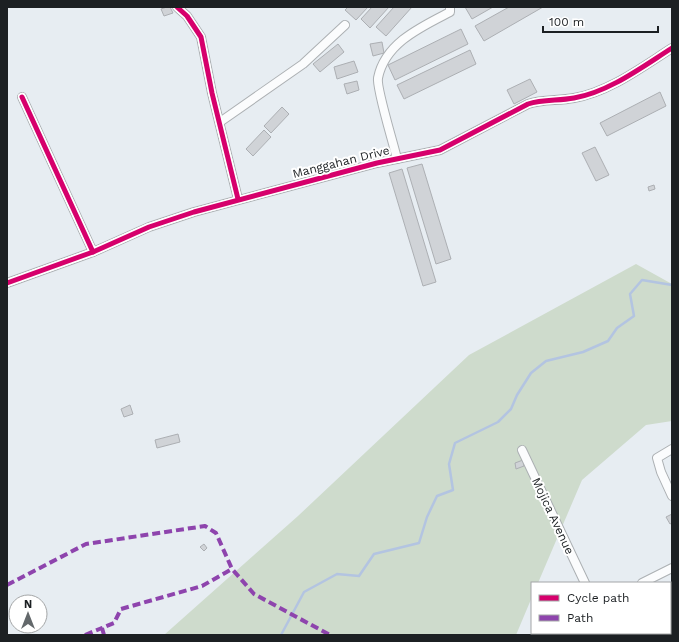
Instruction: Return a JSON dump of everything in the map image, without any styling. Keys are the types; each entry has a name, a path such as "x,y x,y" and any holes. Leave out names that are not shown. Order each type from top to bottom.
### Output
{"street":[{"path":"177,7 187,16 201,37 238,199"},
{"path":"397,159 377,79 389,51 405,37 450,12 450,7"},
{"path":"220,122 303,64 345,25"},
{"name":"Manggahan Drive","path":"7,284 93,252 149,227 238,199 421,154 450,145 528,104 540,100 574,98 590,94 618,81 672,48"},
{"path":"22,97 93,252"},
{"path":"672,449 657,458 660,472 672,496"},
{"name":"Mojica Avenue","path":"522,450 584,582"},
{"path":"644,582 672,568"}],"green space":[{"path":"636,264 672,284 672,421 646,425 582,480 538,582 531,582 531,599 516,635 164,635 298,516 469,355"}],"building":[{"path":"170,7 173,13 164,16 161,9"},
{"path":"348,7 368,7 356,20 345,10"},
{"path":"372,7 389,7 370,28 361,19"},
{"path":"394,7 412,7 386,36 376,27"},
{"path":"465,7 493,7 472,19"},
{"path":"509,7 543,7 484,41 475,26"},
{"path":"461,29 468,44 395,80 388,65"},
{"path":"382,42 384,53 373,56 370,44"},
{"path":"338,44 344,52 320,72 313,64"},
{"path":"470,50 476,64 404,99 397,85"},
{"path":"354,61 358,72 337,79 334,67"},
{"path":"530,79 537,92 514,104 507,90"},
{"path":"357,81 359,90 347,94 344,84"},
{"path":"660,92 666,106 607,136 600,123"},
{"path":"282,107 289,114 271,133 264,126"},
{"path":"264,130 271,137 253,156 246,149"},
{"path":"595,147 609,175 596,181 582,153"},
{"path":"422,164 451,259 436,264 407,168"},
{"path":"402,169 436,282 423,286 389,173"},
{"path":"654,185 655,189 649,191 648,187"},
{"path":"130,405 133,414 124,417 121,409"},
{"path":"178,434 180,442 157,448 155,440"},
{"path":"523,460 524,466 516,469 515,463"},
{"path":"672,514 672,523 670,524 666,517"},
{"path":"204,544 207,548 204,551 200,547"},
{"path":"672,621 672,632 671,632"},
{"path":"594,634 605,635 594,635"},
{"path":"636,634 637,635 622,635"},
{"path":"640,634 662,634 658,635"}],"waterway":[{"path":"281,635 304,592 337,574 359,576 374,554 419,543 427,517 437,496 453,490 449,464 455,443 498,422 511,409 517,395 531,373 546,361 583,352 608,341 617,328 634,316 630,294 642,280 672,285"}],"marked path":[{"path":"7,585 86,544 205,526 216,533 232,569 254,594 330,635"},
{"path":"104,635 102,628 114,623 121,609 202,586 232,569"},
{"path":"85,635 102,628"}],"cycle path":[{"path":"177,7 187,16 201,37 212,93 238,199"},
{"path":"7,283 93,252 149,227 194,212 377,163 440,150 528,104 539,101 574,98 587,95 612,85 637,71 672,48"},
{"path":"22,97 93,252"}]}
